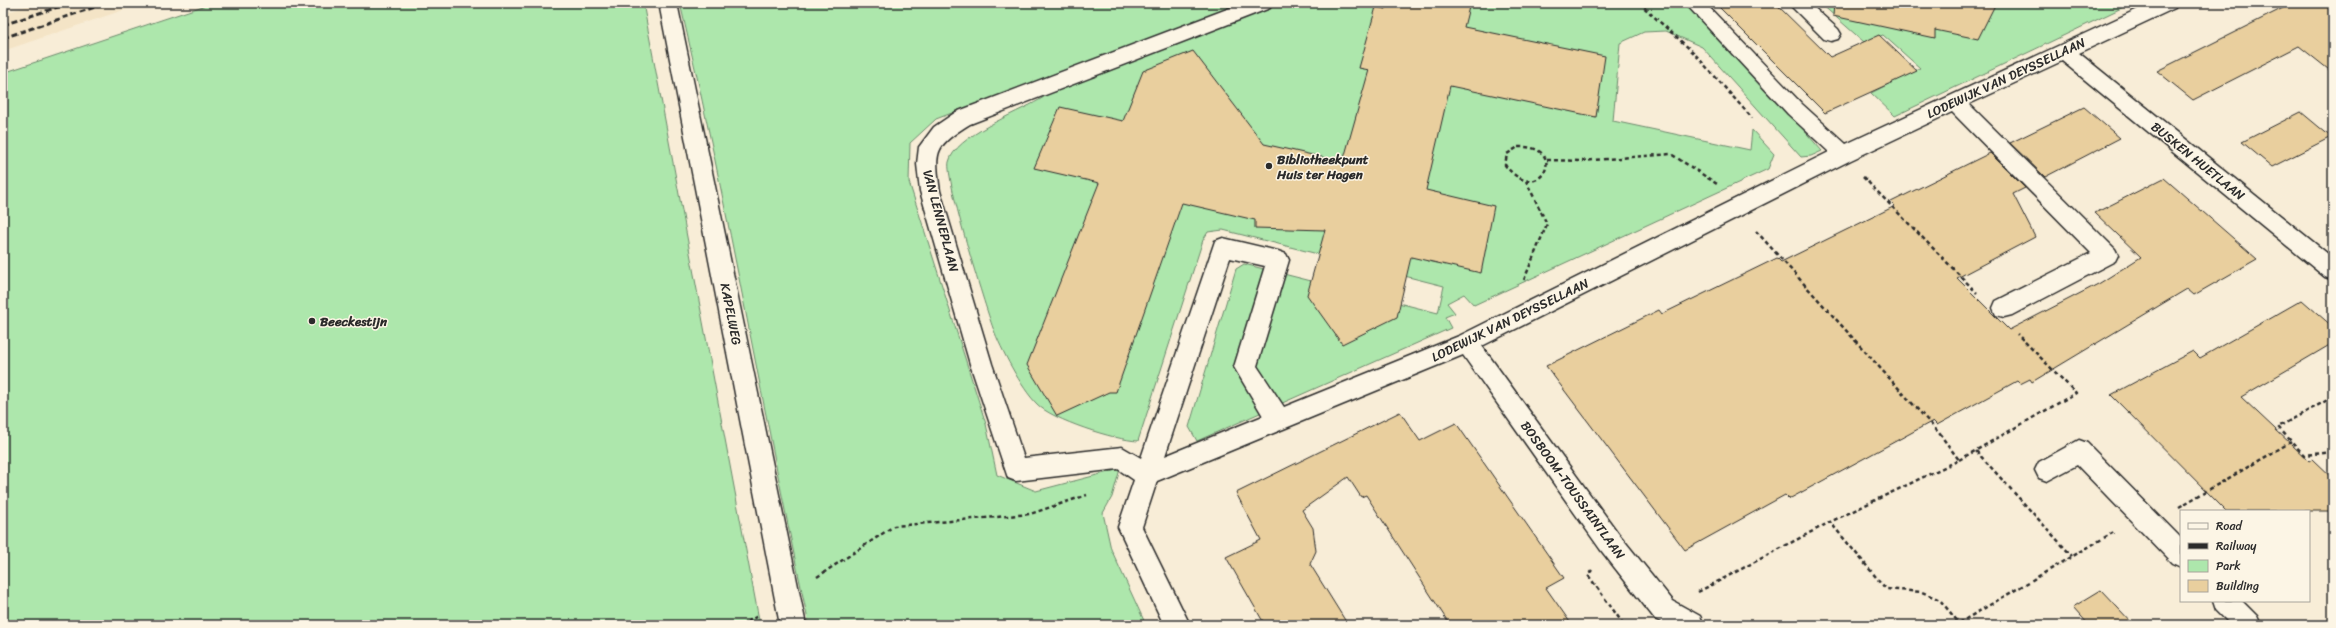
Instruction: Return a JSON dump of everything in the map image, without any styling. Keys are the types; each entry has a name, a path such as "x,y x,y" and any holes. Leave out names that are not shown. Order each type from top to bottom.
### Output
{"street":[{"name":"KAPELWEG","path":"668,3 793,625"},
{"name":"VAN LENNEPLAAN","path":"1145,475 1122,458 1016,470 934,206 925,162 930,146 939,133 963,118 1263,3"},
{"path":"1694,3 1795,110 1844,154"},
{"path":"1797,3 1831,34"},
{"name":"LODEWIJK VAN DEYSSELLAAN","path":"1145,475 1468,343 1844,154 2168,3"},
{"name":"BUSKEN HUETLAAN","path":"2063,51 2333,271"},
{"path":"1954,102 2107,255 2004,308"},
{"path":"1177,625 1130,527 1145,475 1223,247 1278,260 1245,367 1279,420"},
{"name":"BOSBOOM-TOUSSAINTLAAN","path":"1468,343 1609,541 1664,610 1691,625"},
{"path":"2047,470 2079,451 2180,554"},
{"path":"2226,602 2248,625"}],"path":[{"path":"1639,3 1693,52 1734,96 1752,118"},
{"path":"1547,160 1547,172 1543,176 1534,180 1526,181 1512,174 1507,169 1505,159 1511,150 1524,146 1537,150 1547,160 1581,161 1671,154 1721,187 1736,209 1939,433 1959,460 1830,522 1664,610"},
{"path":"1516,318 1522,284 1547,224 1526,181"},
{"path":"2333,397 2278,427 2304,455 2333,452"},
{"path":"1954,625 2072,556 2147,519 2291,442"},
{"path":"1976,451 2072,556"},
{"path":"741,625 788,601 820,574 894,526 1030,514 1095,492"},
{"path":"1830,522 1886,589 1922,592 1940,600 1959,623"}],"shaded area":[{"path":"35,3 144,3 3,51 3,14"}],"green space":[{"path":"212,3 643,3 760,625 3,625 3,73"},
{"path":"680,3 1693,3 1822,151 1811,156 1801,157 1702,47 1666,31 1644,32 1620,43 1613,121 1750,150 1752,130 1774,154 1768,169 1474,305 1464,294 1447,303 1455,313 1445,317 1451,328 1197,441 1189,427 1236,269 1244,264 1438,313 1444,286 1223,230 1208,232 1203,240 1138,441 1100,433 1056,416 1037,404 1024,388 1006,357 993,328 966,243 949,173 949,162 954,152 962,143 974,134 1002,118 1043,97 1063,81 1074,67 936,119 910,143 909,182 986,424 997,475 1036,491 1120,469 1112,497 1103,513 1111,549 1146,625 809,625 698,80"},
{"path":"1820,3 2132,3 1895,116 1871,93 1920,68 1883,35 1864,42"}],"building":[{"path":"1387,3 1470,3 1464,27 1605,56 1596,117 1450,86 1426,190 1494,206 1481,273 1411,257 1397,317 1342,344 1307,295 1325,230 1255,228 1255,220 1182,203 1116,392 1109,392 1057,416 1027,365 1099,183 1034,168 1060,107 1123,121 1143,71 1193,51 1264,144 1343,162 1369,70 1359,68 1376,7 1386,9"},
{"path":"1715,3 1775,3 1830,57 1879,35 1917,71 1825,113"},
{"path":"1834,3 1996,3 1978,39 1935,30 1935,38 1833,16"},
{"path":"2293,3 2333,3 2333,73 2299,46 2193,100 2157,71"},
{"path":"2084,107 2120,138 2045,177 2010,143"},
{"path":"2301,112 2331,137 2272,167 2242,142"},
{"path":"1990,153 2025,188 2013,194 2035,237 1957,278 2009,330 2100,283 2141,257 2095,213 2164,178 2257,259 2194,295 2187,289 2032,382 2030,379 2020,384 2017,381 1937,425 1933,421 1789,499 1785,495 1685,550 1546,366 1659,310 1662,314 1777,258 1781,262 1895,206 1891,202"},
{"path":"2302,300 2333,327 2333,343 2241,397 2309,461 2312,459 2333,479 2333,511 2225,510 2111,395 2193,351 2200,358"},
{"path":"1400,412 1420,441 1456,423 1564,578 1546,588 1572,625 1450,625 1366,495 1361,497 1348,477 1302,510 1313,528 1316,551 1310,564 1348,625 1265,625 1226,557 1261,540 1236,493"},
{"path":"2101,590 2134,625 2089,625 2073,607"}],"railway":[{"path":"3,25 70,3"},
{"path":"3,38 107,3"}],"place":[{"name":"Bibliotheekpunt Huis ter Hagen","path":"1269,166"},
{"name":"Beeckestijn","path":"312,321"}]}
